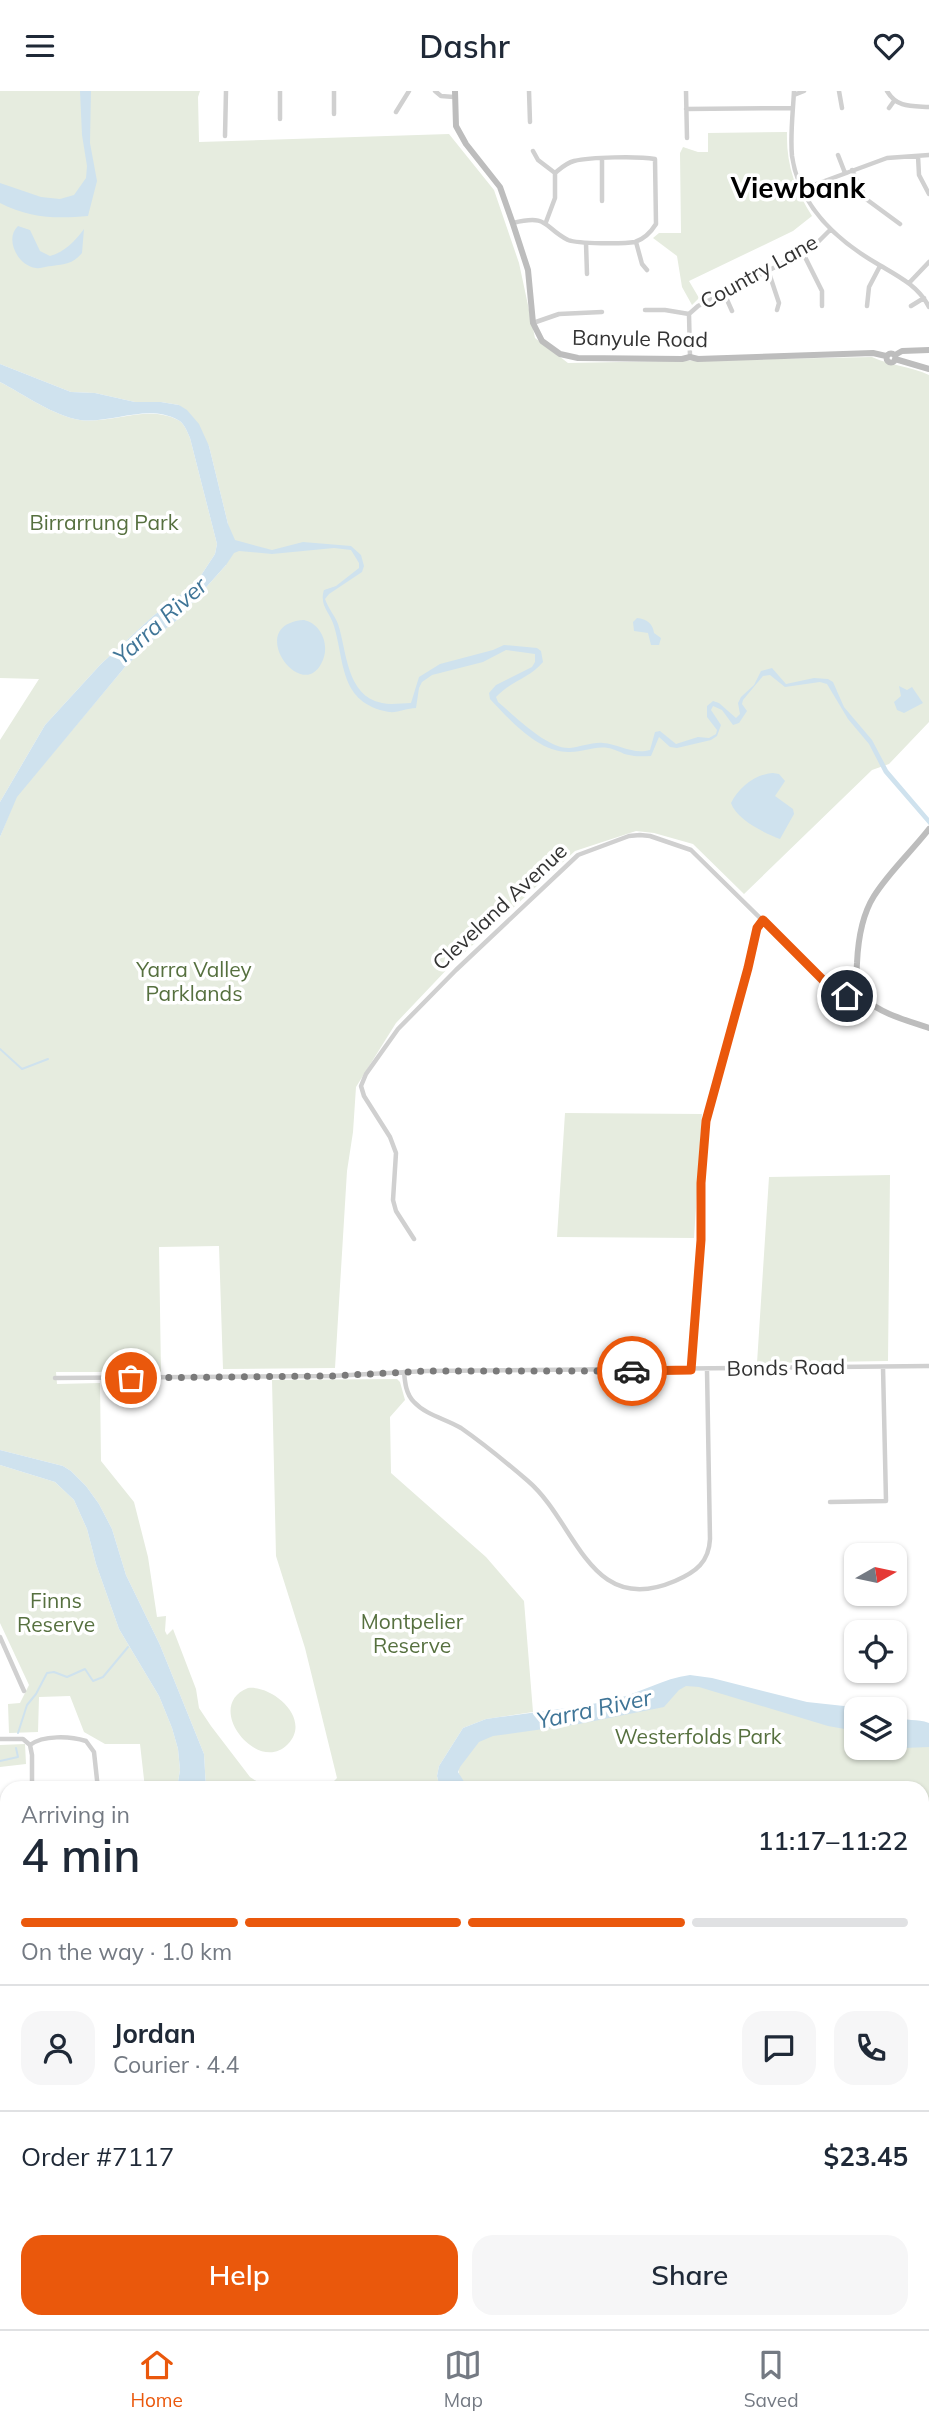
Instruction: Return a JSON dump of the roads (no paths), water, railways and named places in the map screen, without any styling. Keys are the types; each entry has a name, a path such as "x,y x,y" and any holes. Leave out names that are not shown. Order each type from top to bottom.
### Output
{"street":[{"path":"225,136 226,91"},
{"path":"280,91 280,119"},
{"path":"334,91 334,114"},
{"path":"396,112 409,91"},
{"path":"435,91 441,96 455,94 456,126 466,144 500,187 528,270 533,323 559,314 602,312"},
{"path":"529,91 530,122"},
{"path":"686,91 687,138"},
{"path":"804,91 794,93 792,156 802,189 830,230 851,248 909,283 924,297 929,307"},
{"path":"839,91 842,109"},
{"path":"887,91 894,101 905,106 929,107"},
{"path":"889,108 894,101"},
{"path":"686,109 793,108"},
{"path":"533,151 538,160 555,173"},
{"path":"838,155 845,173"},
{"path":"802,189 887,157 929,155"},
{"path":"918,156 921,180 929,194"},
{"path":"513,223 527,220 546,222 569,240 586,243 636,242 651,233 656,224 657,158 575,160 565,164 555,173 555,198 546,222"},
{"path":"602,159 602,201"},
{"path":"852,170 866,199 900,224"},
{"name":"Country Lane","path":"690,357 689,314 698,306 803,253 830,230"},
{"path":"636,242 642,264 647,270"},
{"path":"586,243 586,274"},
{"path":"803,253 822,291 822,306"},
{"path":"909,283 929,262"},
{"path":"867,306 869,287 880,266"},
{"path":"768,270 779,303 777,310"},
{"path":"724,293 732,311"},
{"path":"911,306 924,297"},
{"path":"645,310 671,310 689,314"},
{"name":"Banyule Road","path":"533,323 542,341 566,356 698,359 873,353 886,356 891,353 895,357 902,351 929,350"},
{"path":"895,357 929,369"},
{"path":"859,991 858,948 867,910 874,895 927,831"},
{"name":"Cleveland Avenue","path":"414,1239 396,1211 393,1200 396,1153 390,1137 364,1096 361,1086 366,1074 398,1029 456,970 578,855 629,836 640,835 685,847 831,988 847,996 859,991 873,1005 929,1028"},
{"path":"691,1370 701,1240 701,1183 706,1121 757,928 763,920"},
{"name":"Bonds Road","path":"55,1378 929,1366"},
{"path":"831,1502 886,1500 883,1367"},
{"path":"404,1372 407,1391 413,1402 467,1433 536,1488 592,1568 614,1584 645,1589 666,1585 691,1573 701,1566 709,1552 707,1370"},
{"path":"0,1637 24,1691"},
{"path":"0,1739 23,1739 30,1745 32,1781"},
{"path":"30,1745 46,1739 86,1741 94,1752 97,1781"}],"water":[{"path":"80,91 91,91 90,143 97,181 88,216 43,216 21,212 0,203 0,183 41,197 60,199 74,195 86,178 87,166"},
{"path":"18,226 30,230 40,251 50,256 69,245 84,229 82,253 65,264 40,268 29,266 19,257 13,244 12,238"},
{"name":"Yarra River","path":"0,364 71,392 95,393 135,402 179,405 199,424 209,446 228,524 235,540 272,550 303,542 351,546 361,555 364,566 362,572 325,599 338,624 350,671 361,691 370,699 385,704 411,703 419,677 440,664 504,645 537,648 541,651 543,662 501,692 496,697 498,702 532,731 561,747 603,743 644,751 650,750 655,732 660,731 676,744 698,737 709,738 716,734 717,730 707,717 707,706 713,701 719,703 736,718 740,714 738,703 741,697 754,685 761,671 772,668 786,684 814,678 828,679 833,682 844,707 872,740 888,770 929,818 929,825 884,773 869,744 848,719 827,684 820,682 785,687 770,675 763,676 743,700 742,704 747,711 739,723 733,725 722,710 713,706 711,710 721,725 717,736 711,740 677,748 670,747 659,737 651,756 632,756 603,748 575,752 558,751 526,734 490,699 489,693 496,685 532,667 535,654 506,650 483,662 432,675 422,682 419,688 416,708 389,712 373,707 361,700 347,679 334,626 324,605 324,590 336,586 359,568 351,550 334,548 272,554 239,551 234,553 177,620 125,667 17,797 0,837 0,802 45,725 101,664 153,616 196,583 215,554 217,544 190,438 180,421 154,413 92,420 70,418 0,382"},
{"path":"637,618 651,625 654,633 661,638 659,645 651,645 648,633 634,631 633,622"},
{"path":"304,620 320,631 325,651 321,664 312,673 301,674 282,658 277,646 278,634 287,625"},
{"path":"899,686 907,690 912,687 923,703 904,713 897,710 894,702 901,696"},
{"path":"773,773 779,774 785,781 775,796 793,809 794,814 780,839 744,820 731,803 749,782"},
{"path":"0,1450 63,1466 86,1486 99,1504 112,1529 126,1575 160,1645 204,1754 206,1781 178,1781 178,1749 172,1728 159,1696 119,1629 87,1529 74,1500 55,1482 0,1465"},
{"name":"Yarra River","path":"690,1675 712,1678 807,1702 844,1706 844,1729 699,1687 686,1686 664,1707 579,1724 493,1736 479,1742 460,1767 458,1772 464,1781 438,1781 439,1766 463,1728 486,1719 612,1700 670,1679"},
{"path":"907,1719 929,1723 929,1747 907,1748"}],"waterway":[{"path":"0,1049 22,1069 48,1059"},
{"path":"18,1733 27,1705 47,1673 54,1672 67,1677 85,1669 93,1681 103,1677 128,1647"},
{"path":"0,1761 18,1757 16,1748"}],"district":[{"name":"Viewbank","path":"798,188"}],"park label":[{"name":"Birrarrung Park","path":"104,523"},
{"name":"Yarra Valley Parklands","path":"194,982"},
{"name":"Finns Reserve","path":"56,1613"},
{"name":"Montpelier Reserve","path":"412,1634"},
{"name":"Westerfolds Park","path":"698,1737"}]}
